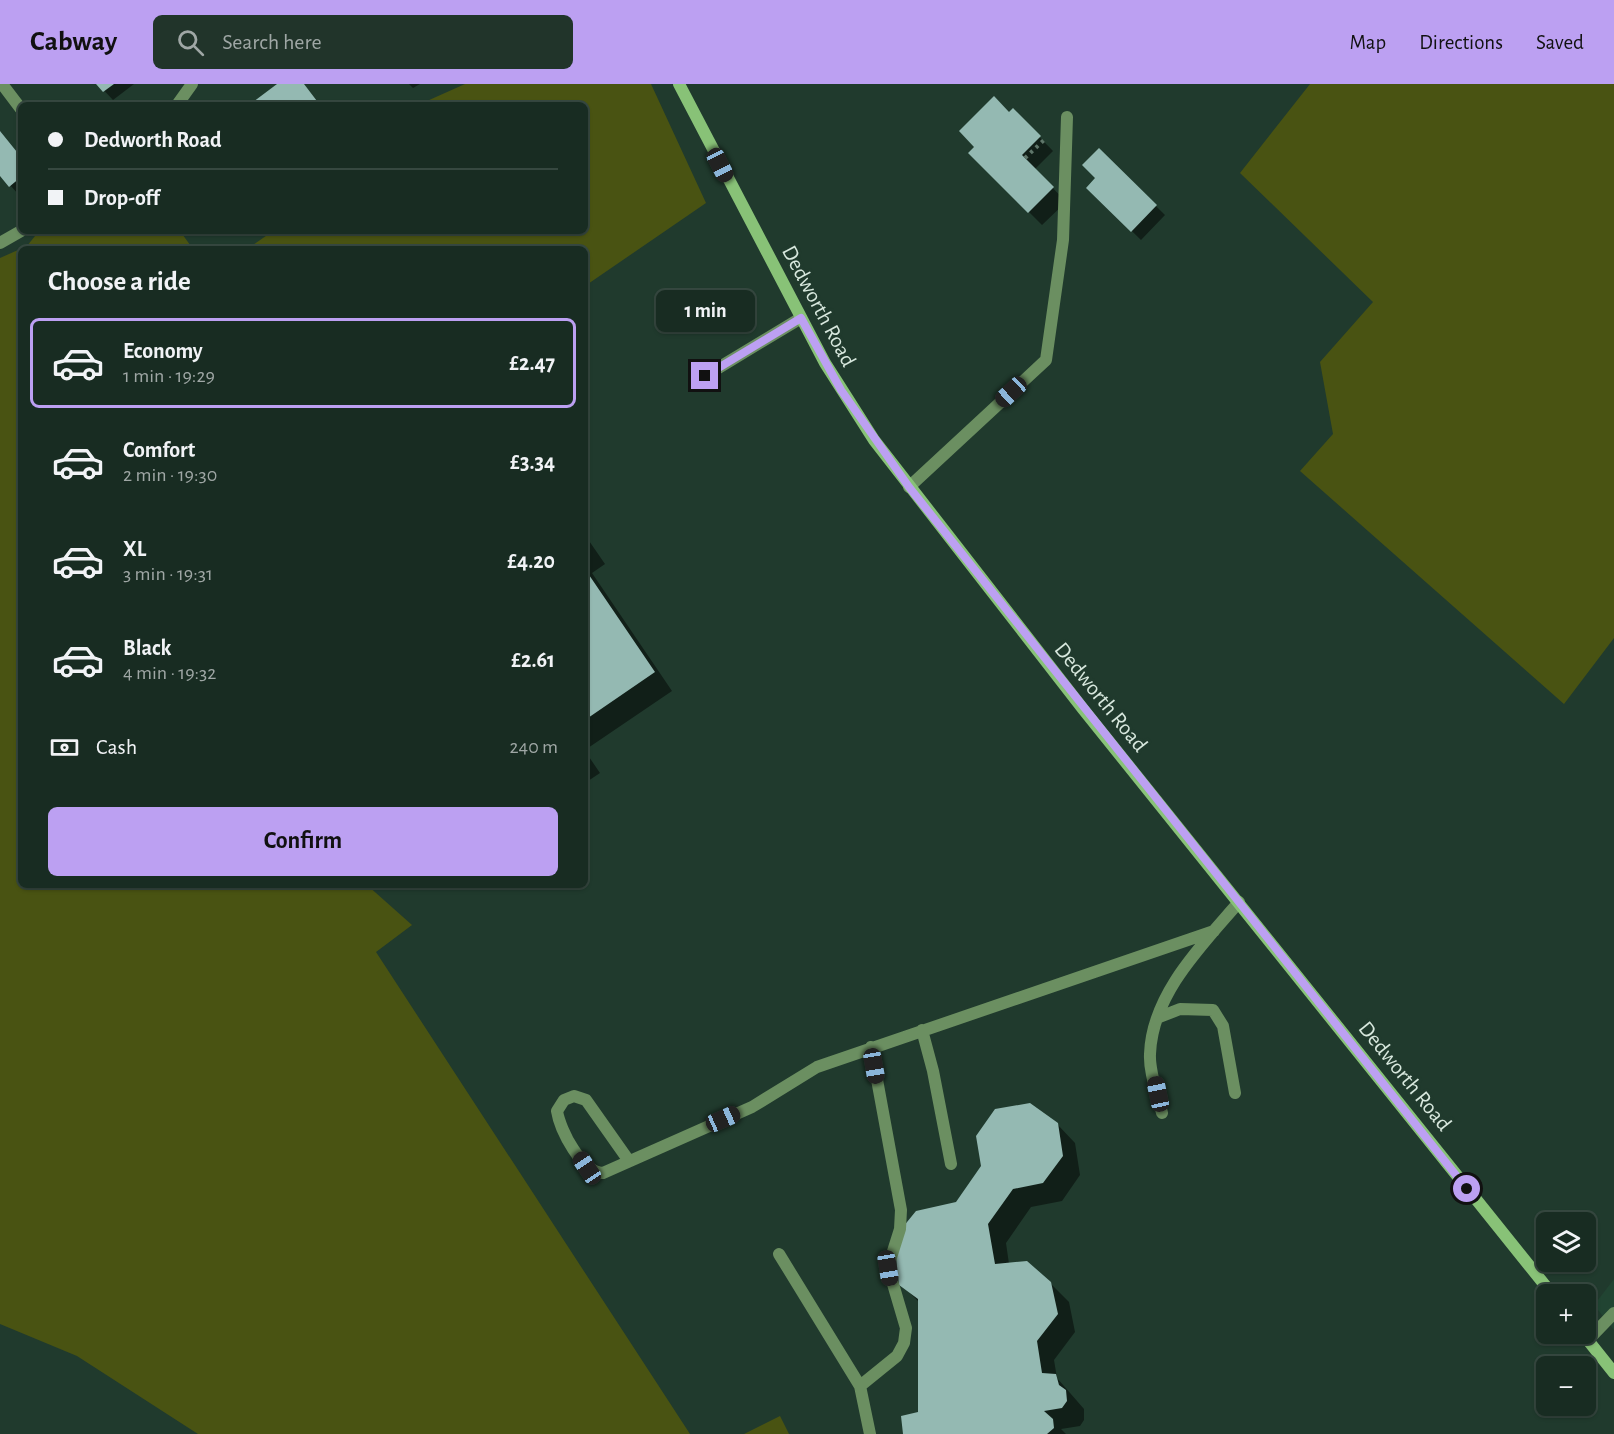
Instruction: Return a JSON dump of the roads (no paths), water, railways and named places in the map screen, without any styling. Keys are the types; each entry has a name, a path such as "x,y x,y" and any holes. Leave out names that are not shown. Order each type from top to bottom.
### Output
{"main road":[{"name":"Dedworth Road","path":"679,84 841,390 909,487 1544,1284"},
{"path":"1591,1344 1614,1373"}],"street":[{"path":"2,84 18,105"},
{"path":"179,102 192,84"},
{"path":"909,487 1046,360 1063,240 1067,117"},
{"path":"0,243 18,233"},
{"path":"705,376 801,318"},
{"path":"1162,1113 1149,1055 1157,1018 1177,978 1239,902"},
{"path":"629,1161 586,1100 574,1096 564,1100 557,1111 560,1127 587,1168 603,1173 752,1107 817,1067 1214,931"},
{"path":"1157,1018 1180,1009 1213,1010 1223,1026 1235,1094"},
{"path":"922,1030 933,1071 951,1164"},
{"path":"860,1386 897,1356 904,1343 906,1328 888,1268 900,1228 901,1210 871,1047"},
{"path":"778,1254 860,1386 870,1434"},
{"path":"1596,1328 1614,1313"}]}
